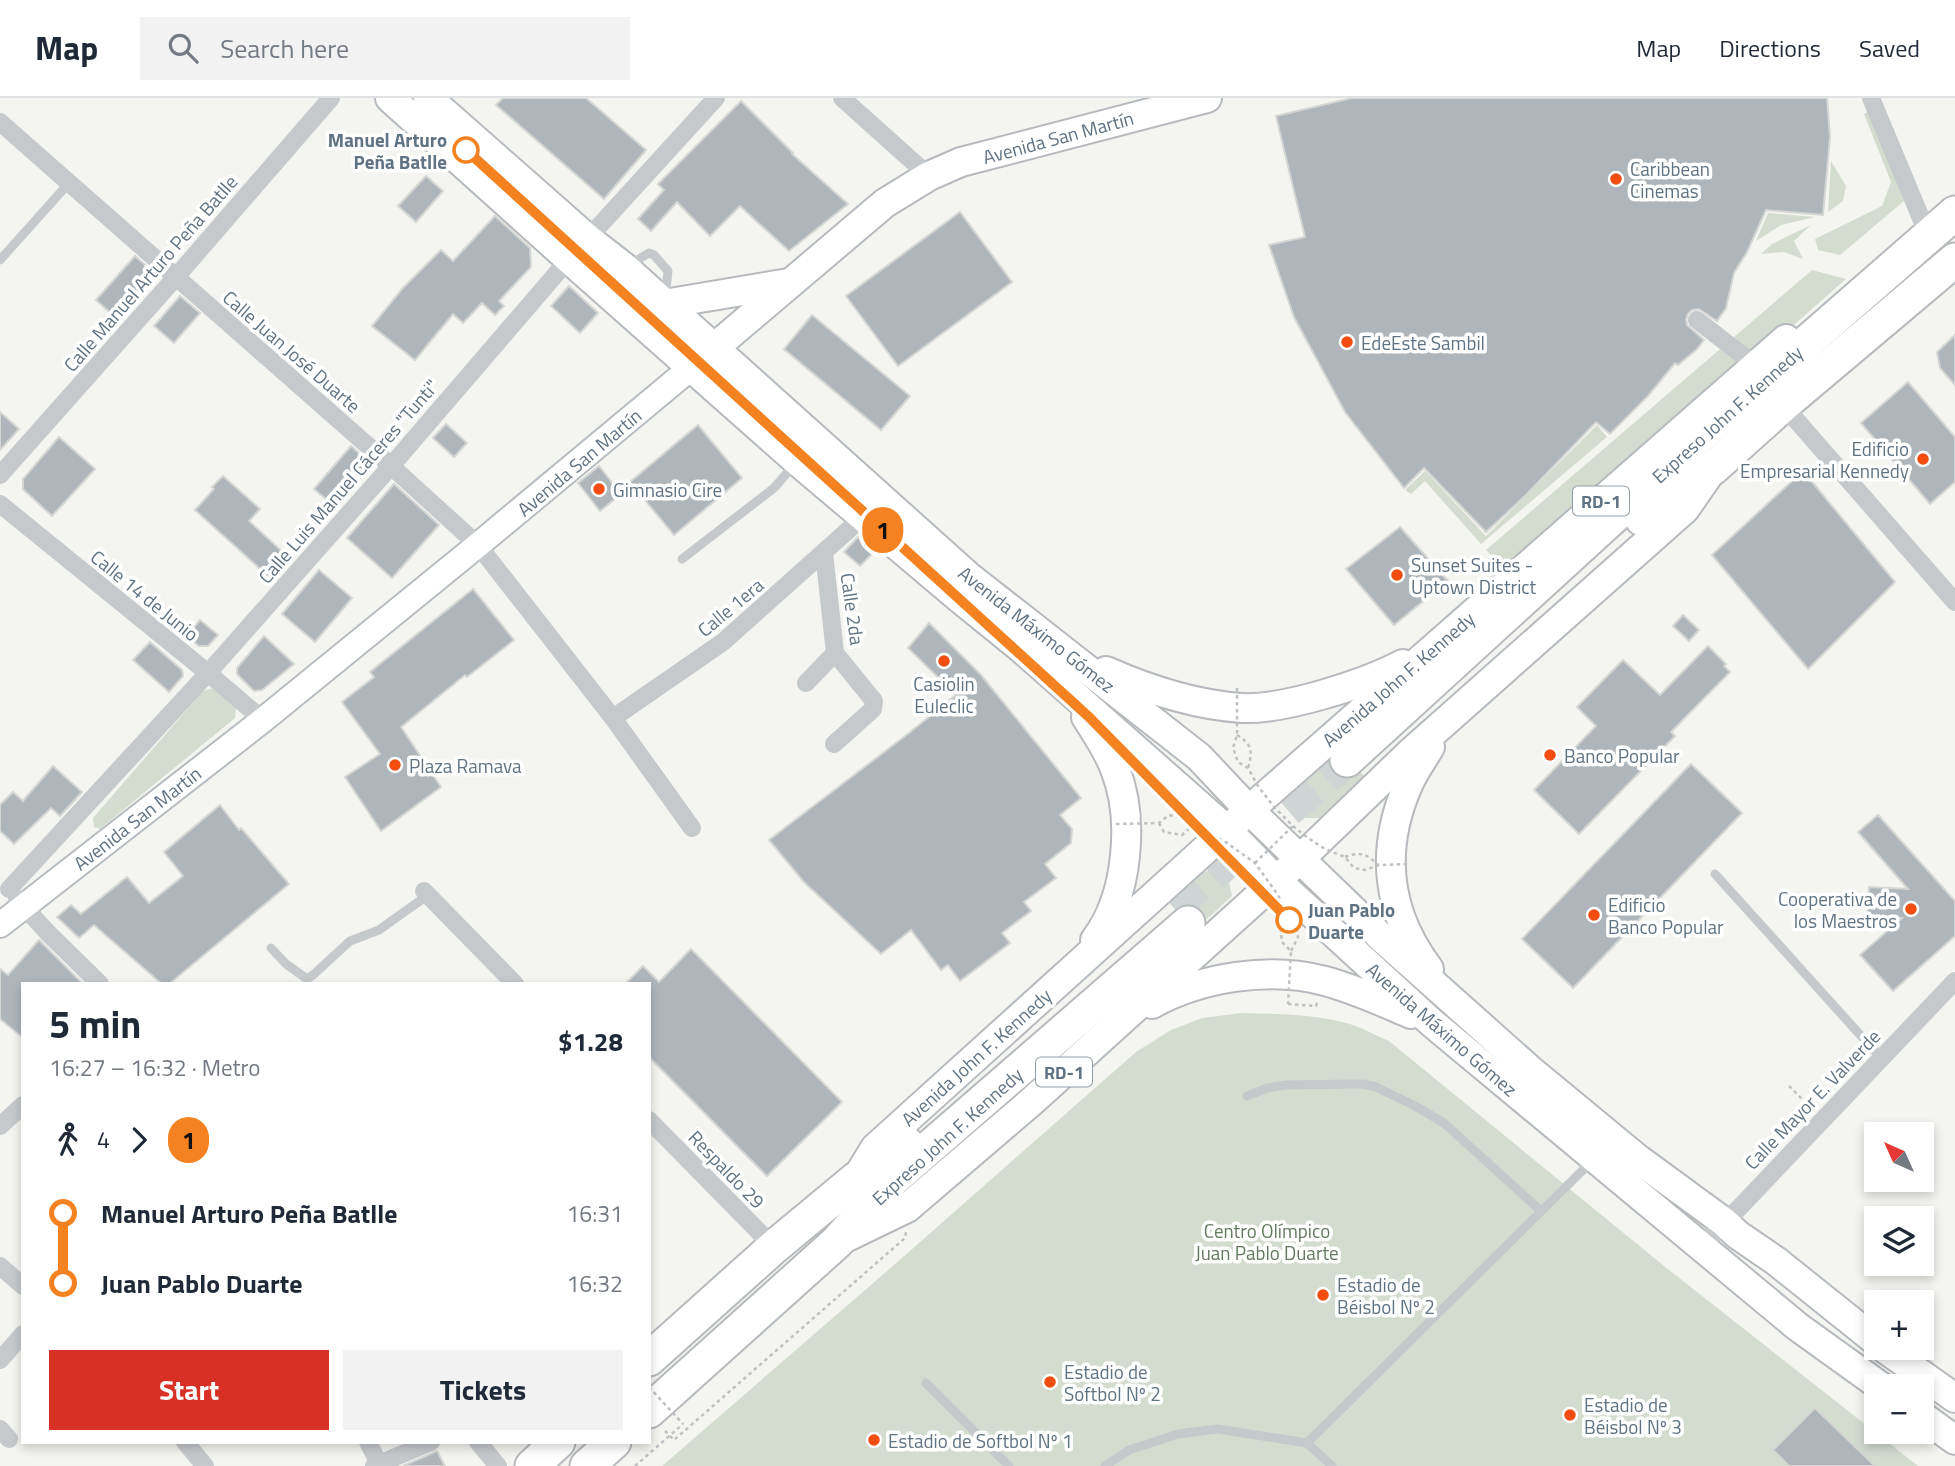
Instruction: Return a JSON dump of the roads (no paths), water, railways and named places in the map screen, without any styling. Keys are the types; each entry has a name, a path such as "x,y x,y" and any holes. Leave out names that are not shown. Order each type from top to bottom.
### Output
{"highway":[{"name":"Expreso John F. Kennedy","path":"1955,213 1698,437 1354,766 1664,498 1713,468 1783,405 1955,260"},
{"name":"Expreso John F. Kennedy","path":"651,1357 774,1247 856,1179 888,1160 997,1066 1181,916 1047,1048 893,1179 837,1242 651,1408"},
{"path":"532,1466 556,1444"},
{"path":"587,1466 612,1444"}],"main road":[{"name":"Avenida Máximo Gómez","path":"390,98 569,260 703,358 968,576 1199,757 1299,860 1529,1069 1638,1159 1776,1261 1864,1331"},
{"name":"Avenida Máximo Gómez","path":"428,98 664,304 703,358 797,461 1022,649 1227,830 1265,872 1432,1023 1798,1327 1864,1374"},
{"name":"Avenida San Martín","path":"0,925 11,892 262,720 703,358 884,203 929,176 961,162 1206,98"},
{"name":"Avenida John F. Kennedy","path":"856,1179 875,1148 1248,810 1755,365 1955,194"},
{"path":"664,304 791,283"},
{"name":"RD-1","path":"837,1242 907,1208 1031,1101 1119,1022 1265,872 1299,860 1410,753 1685,509 1713,468"},
{"path":"1070,656 1128,681 1175,697 1216,706 1245,708 1281,704 1343,688 1396,668 1436,645"},
{"path":"1061,684 1104,746 1116,771 1126,814 1123,873 1115,902 1097,937 1061,981"},
{"path":"1451,999 1418,955 1398,913 1392,890 1390,864 1396,818 1409,783 1431,746 1479,692"},
{"path":"1119,1022 1171,994 1212,981 1262,975 1298,976 1324,981 1432,1023"},
{"path":"1901,1360 1955,1398"},
{"path":"1934,1425 1955,1440"}],"street":[{"name":"Calle Manuel Arturo Peña Batlle","path":"0,475 331,98"},
{"name":"Calle Luis Manuel Cáceres \"Tunti\"","path":"11,892 391,466 569,260 716,98"},
{"path":"842,98 929,176"},
{"path":"1871,98 1923,223"},
{"name":"Calle Juan José Duarte","path":"0,122 478,545 613,718 692,828"},
{"path":"1696,320 1755,365"},
{"path":"1783,405 1955,602"},
{"name":"Calle 14 de Junio","path":"0,503 262,720"},
{"name":"Calle 1era","path":"613,718 723,642 864,516"},
{"name":"Calle 2da","path":"824,553 835,653 874,701 873,709 834,744"},
{"path":"806,684 835,653"},
{"path":"11,892 98,982"},
{"path":"426,893 513,982"},
{"name":"Calle Mayor E. Valverde","path":"1701,1248 1955,981"},
{"path":"0,1126 21,1107"},
{"name":"Respaldo 29","path":"651,1122 774,1247"},
{"path":"0,1266 21,1284"},
{"path":"0,1360 21,1336"},
{"path":"187,1444 205,1466"},
{"path":"369,1444 378,1465 426,1444"},
{"path":"480,1444 498,1466"}],"lane":[{"path":"0,260 69,183"},
{"path":"682,559 774,488 797,461"},
{"path":"1715,874 1881,1058"},
{"path":"271,948 286,964 307,979 350,941 379,930 426,893"},
{"path":"1247,1096 1286,1085 1363,1084 1376,1087 1444,1123 1541,1211"},
{"path":"1307,1443 1594,1159"},
{"path":"926,1383 1009,1466"},
{"path":"1105,1466 1129,1450 1178,1434 1218,1429 1307,1443 1332,1466"}],"tunnel":[{"path":"1174,908 1347,760"}],"metro line":[{"name":"1","path":"466,150 1089,717 1289,920"}],"place":[{"name":"Manuel Arturo Peña Batlle","path":"466,150"},
{"name":"Caribbean Cinemas","path":"1616,179"},
{"name":"EdeEste Sambil","path":"1347,342"},
{"name":"Edificio Empresarial Kennedy","path":"1923,459"},
{"name":"Gimnasio Cire","path":"599,489"},
{"name":"Sunset Suites - Uptown District","path":"1397,575"},
{"name":"Casiolin Euleclic","path":"944,661"},
{"name":"Banco Popular","path":"1550,755"},
{"name":"Plaza Ramava","path":"395,765"},
{"name":"Cooperativa de los Maestros","path":"1911,909"},
{"name":"Edificio Banco Popular","path":"1594,915"},
{"name":"Juan Pablo Duarte","path":"1289,920"},
{"name":"Estadio de Béisbol Nº 2","path":"1323,1295"},
{"name":"Estadio de Softbol Nº 2","path":"1050,1382"},
{"name":"Estadio de Béisbol Nº 3","path":"1570,1415"},
{"name":"Estadio de Softbol Nº 1","path":"874,1440"}],"park label":[{"name":"Centro Olímpico Juan Pablo Duarte","path":"1267,1241"}]}
